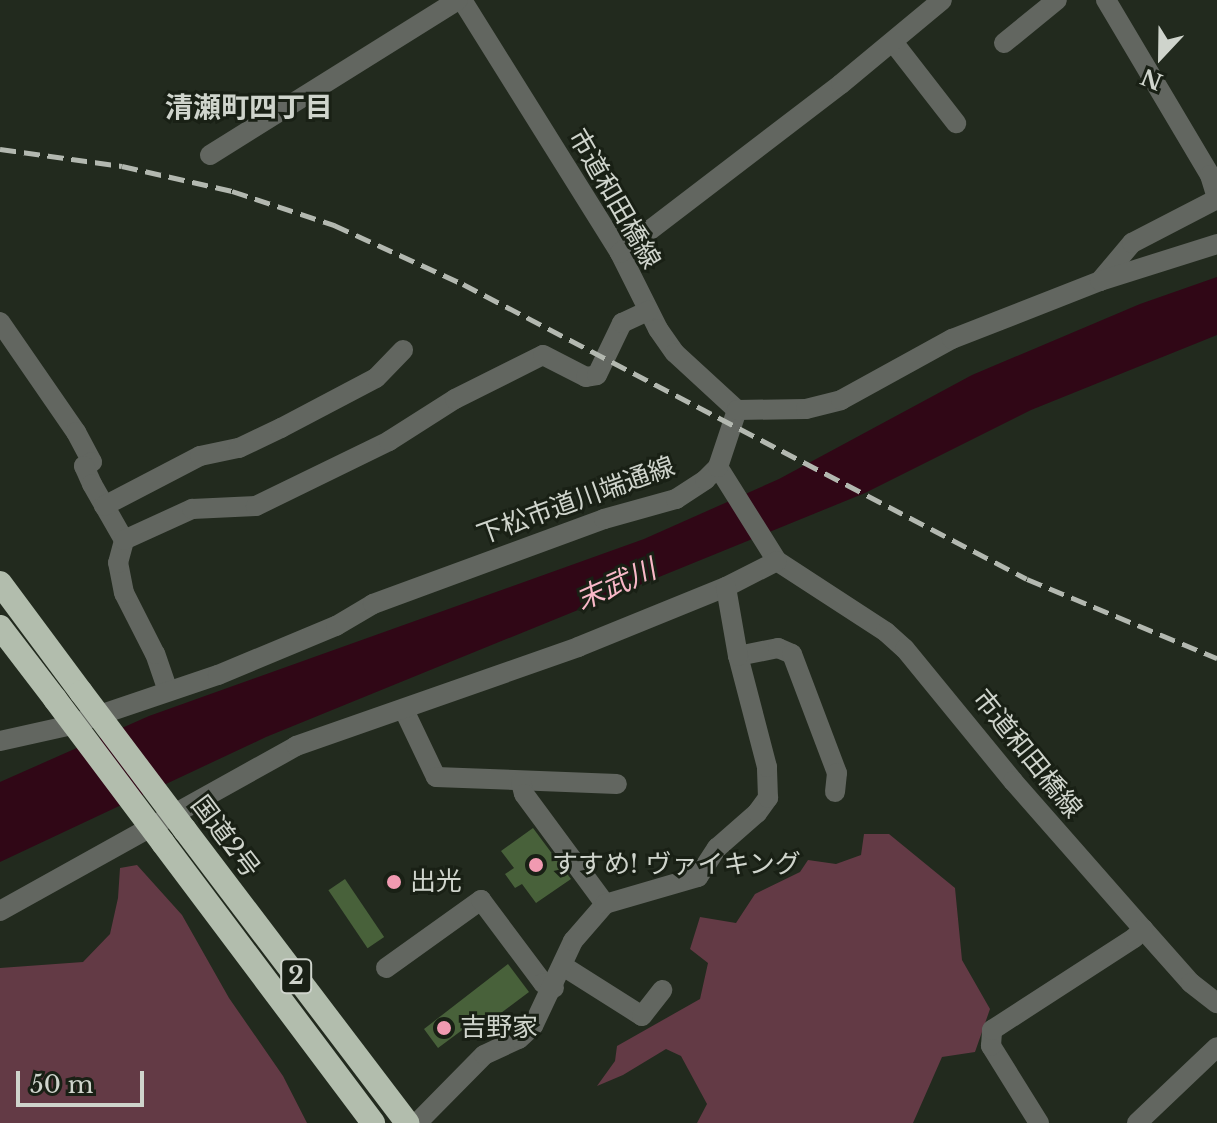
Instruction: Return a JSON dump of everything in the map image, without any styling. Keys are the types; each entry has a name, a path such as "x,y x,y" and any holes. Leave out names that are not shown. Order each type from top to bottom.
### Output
{"highway":[{"name":"国道2号","path":"0,583 407,1123"},
{"name":"国道2号","path":"0,627 373,1123"}],"street":[{"path":"210,155 460,0"},
{"name":"市道和田橋線","path":"460,0 620,253 648,311 675,353 737,410"},
{"path":"620,253 893,42 942,0"},
{"path":"1004,43 1057,0"},
{"path":"1100,281 1132,243 1217,198 1210,175 1106,0"},
{"path":"893,42 956,123"},
{"path":"0,911 296,746 578,647 726,587 771,553 723,473 737,410 806,409 841,400 952,339 1100,281 1217,244"},
{"path":"124,540 192,509 256,506 389,441 455,399 543,355 586,377 597,375 622,323 648,311"},
{"path":"0,322 76,432 92,462 84,466 124,540 118,563 124,593 168,691"},
{"path":"104,506 200,456 239,448 376,378 403,350"},
{"name":"下松市道川端通線","path":"0,741 67,726 267,656 336,626 373,604 604,519 676,499 705,480 723,473"},
{"name":"市道和田橋線","path":"771,553 905,649 1013,781 1143,929 1191,983 1217,1003"},
{"path":"417,1123 484,1055 519,1039 533,1026 585,923 605,904 698,877 717,848 757,813 768,798 767,767 738,656 726,587"},
{"path":"738,656 778,648 792,654 837,773 835,792"},
{"path":"404,710 436,777 617,784"},
{"path":"521,782 524,794 605,904"},
{"path":"386,968 481,900 543,983 554,988"},
{"path":"1039,1123 991,1046 992,1030 1143,929"},
{"path":"563,966 642,1016 662,990"},
{"path":"1137,1123 1217,1047"}],"shaded area":[{"path":"864,834 889,834 955,888 962,960 990,1009 975,1052 942,1057 913,1123 697,1123 707,1104 681,1056 666,1049 623,1075 597,1086 615,1061 617,1046 700,999 708,963 690,949 700,917 736,923 755,894 800,872 808,860 836,864 861,855"},
{"path":"137,865 182,915 229,998 283,1076 307,1123 0,1123 0,968 83,962 110,934 118,898 120,868"}],"water":[{"name":"末武川","path":"1217,277 1217,335 1031,410 865,493 266,737 0,862 0,782 149,716 644,539 779,479 972,375 1140,304"}],"building":[{"path":"533,828 571,879 536,903 522,884 515,888 505,874 514,868 501,851"},
{"path":"345,879 384,937 368,948 328,890"},
{"path":"508,964 529,992 474,1033 469,1025 438,1048 424,1029"}],"railway":[{"path":"0,149 122,166 232,191 334,225 463,284 1027,579 1217,658"}],"place":[{"name":"すすめ! ヴァイキング","path":"536,865"},
{"name":"出光","path":"394,882"},
{"name":"吉野家","path":"444,1028"}],"district":[{"name":"清瀬町四丁目","path":"249,108"}]}
